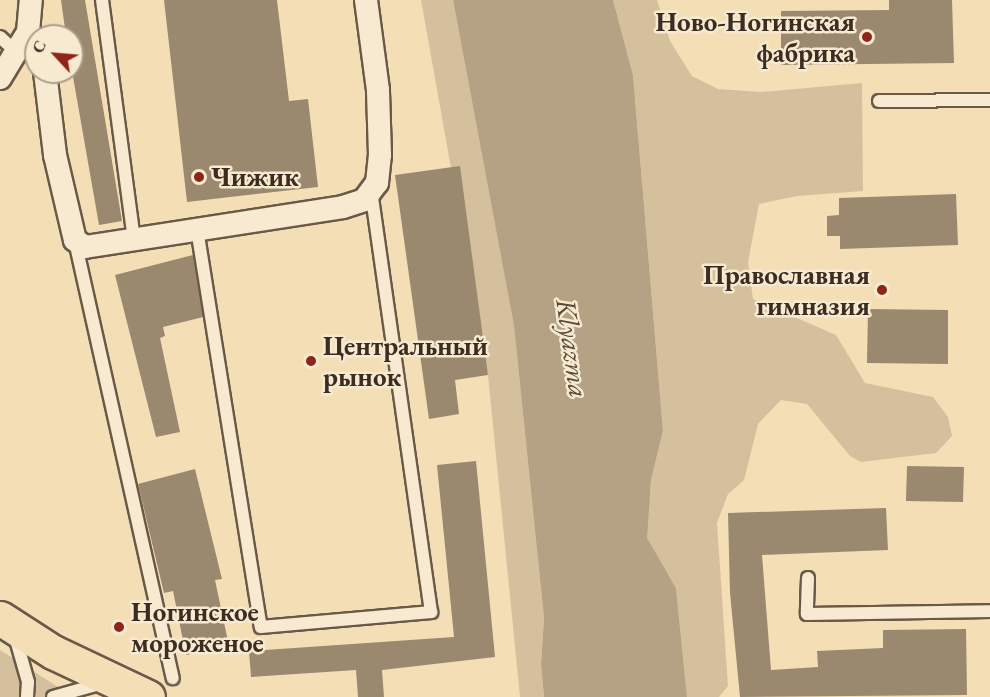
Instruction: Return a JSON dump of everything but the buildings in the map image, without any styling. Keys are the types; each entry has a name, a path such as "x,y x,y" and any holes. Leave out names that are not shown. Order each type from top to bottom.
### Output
{"main road":[{"path":"6,622 110,681 160,688"}],"street":[{"path":"29,24 31,0"},
{"path":"46,84 55,155 75,240 85,247 343,207 364,200 377,183 381,155 378,90 366,0"},
{"path":"0,78 24,56"}],"lane":[{"path":"102,0 134,239"},
{"path":"0,37 24,51"},
{"path":"879,101 990,100"},
{"path":"197,229 261,627 431,612 371,190"},
{"path":"75,240 160,688"},
{"path":"808,578 807,614 990,611"},
{"path":"6,622 28,682 27,697"},
{"path":"52,697 110,681"}],"shaded area":[{"path":"421,0 453,0 514,326 544,618 541,664 544,697 520,697 488,375"},
{"path":"613,0 657,0 670,41 692,76 718,89 761,92 862,83 863,191 797,196 759,204 748,262 753,299 836,335 865,383 933,397 948,417 952,436 936,453 861,462 850,456 807,404 781,400 758,424 744,480 728,494 717,523 728,686 719,697 687,697 676,588 646,538 651,480 663,431 633,75"},
{"path":"0,650 69,694 74,697 0,697"}],"water":[{"name":"Klyazma","path":"453,0 613,0 633,75 663,431 651,480 647,538 676,588 687,697 544,697 541,664 544,618 514,326"}],"place":[{"name":"Ново-Ногинская фабрика","path":"867,37"},
{"name":"Чижик","path":"199,177"},
{"name":"Православная гимназия","path":"882,290"},
{"name":"Центральный рынок","path":"311,361"},
{"name":"Ногинское мороженое","path":"119,627"}]}
